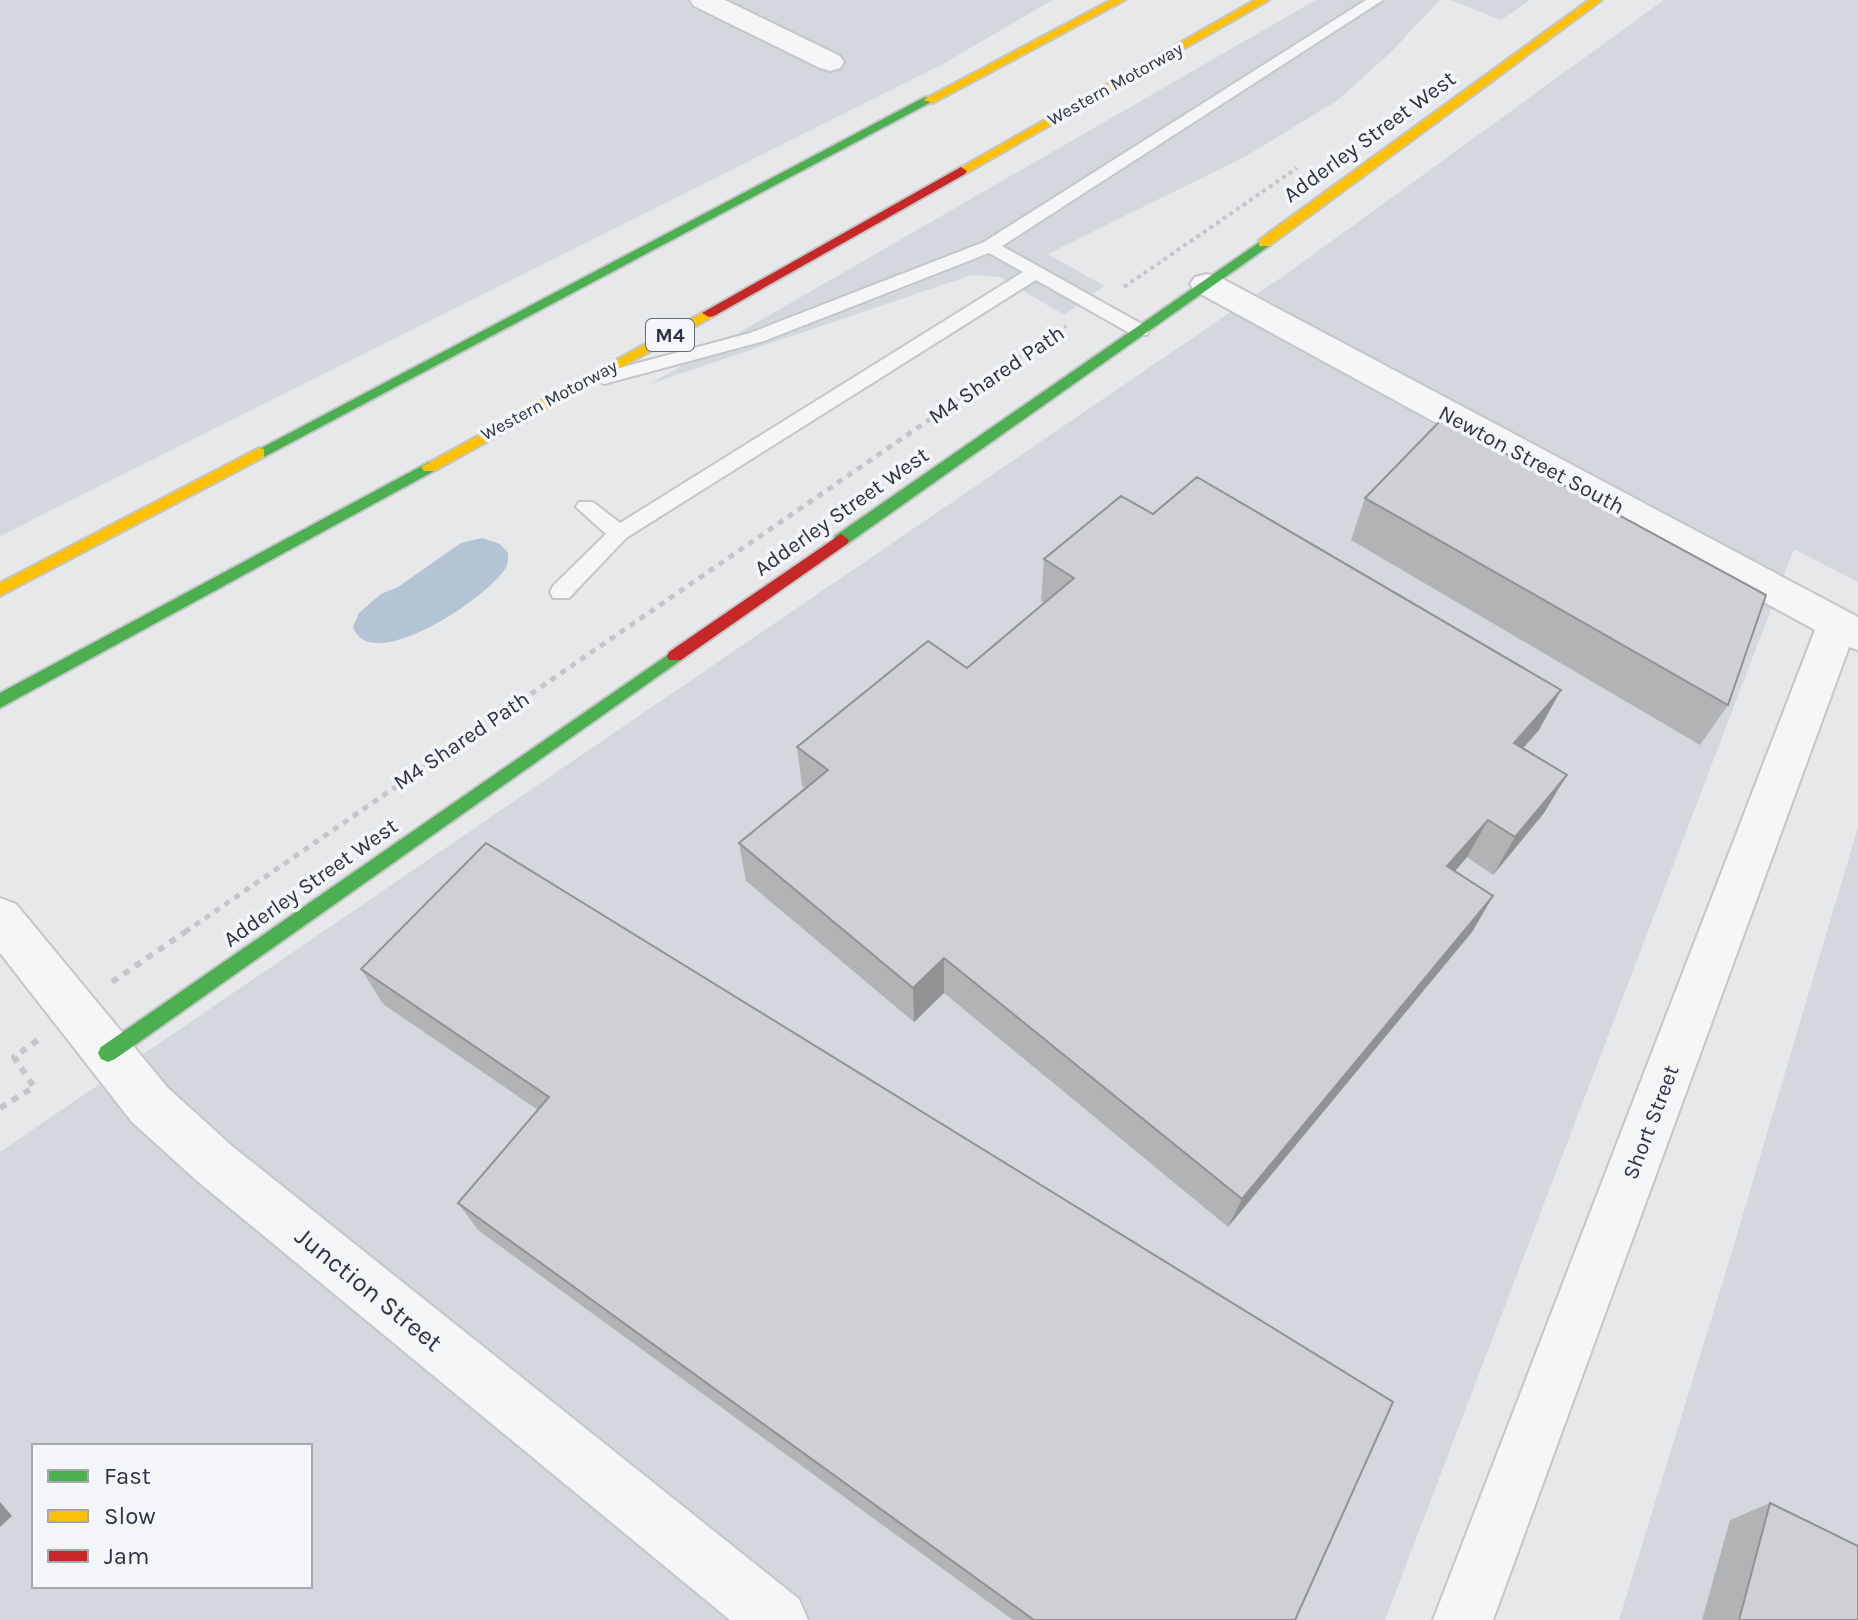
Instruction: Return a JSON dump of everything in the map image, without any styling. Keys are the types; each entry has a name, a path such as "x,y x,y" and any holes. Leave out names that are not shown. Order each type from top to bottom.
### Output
{"main road":[{"path":"6,587 1119,0"},
{"name":"Western Motorway","path":"0,701 583,384 1263,0"},
{"name":"Adderley Street West","path":"108,1053 1207,284 1596,0"}],"street":[{"path":"704,0 830,62"},
{"name":"Newton Street South","path":"1207,284 1848,629"},
{"name":"Short Street","path":"1463,1620 1848,629"},
{"name":"Junction Street","path":"0,918 150,1105 214,1163 778,1620"}],"lane":[{"path":"583,384 757,337 990,246 1376,0"},
{"path":"990,246 1140,331"},
{"path":"561,592 619,533 1036,272"},
{"path":"586,507 619,533"}],"path":[{"name":"M4 Shared Path","path":"133,965 1305,163"},
{"path":"0,1108 34,1087 14,1057"}],"shaded area":[{"path":"0,0 1052,0 943,64 0,536"},
{"path":"1316,0 1440,0 1390,53 1338,100 1248,155 1048,254 1104,286 1064,315 1000,277 972,275 650,384"},
{"path":"1451,0 1530,0 1501,20"},
{"path":"1664,0 1858,0 1858,582 1794,549 1385,1620 0,1620 0,1152 1285,275"},
{"path":"1858,827 1858,1620 1619,1620 1730,1258"}],"water":[{"path":"482,538 500,544 508,553 507,565 498,578 457,611 432,626 383,643 364,640 353,627 359,613 381,594 398,587 461,543"}],"building":[{"path":"1442,419 1766,595 1728,705 1365,498"},
{"path":"1197,477 1561,690 1514,743 1567,775 1515,837 1488,820 1447,866 1493,896 1242,1199 944,958 913,988 739,843 828,770 797,747 928,641 967,668 1074,578 1044,559 1121,496 1153,514"},
{"path":"486,843 1393,1402 1295,1620 1034,1620 458,1203 549,1097 361,969"},
{"path":"1770,1503 1858,1546 1858,1620 1739,1620"}],"traffic: fast":[{"path":"259,453 929,100"},
{"path":"841,540 1264,243"},
{"path":"0,701 429,467"},
{"path":"108,1053 675,656"}],"traffic: slow":[{"path":"929,100 1119,0"},
{"path":"961,171 1263,0"},
{"path":"1264,243 1596,0"},
{"path":"429,467 709,313"},
{"path":"0,590 259,453"}],"traffic: jam":[{"path":"709,313 961,171"},
{"path":"675,656 841,540"}]}
